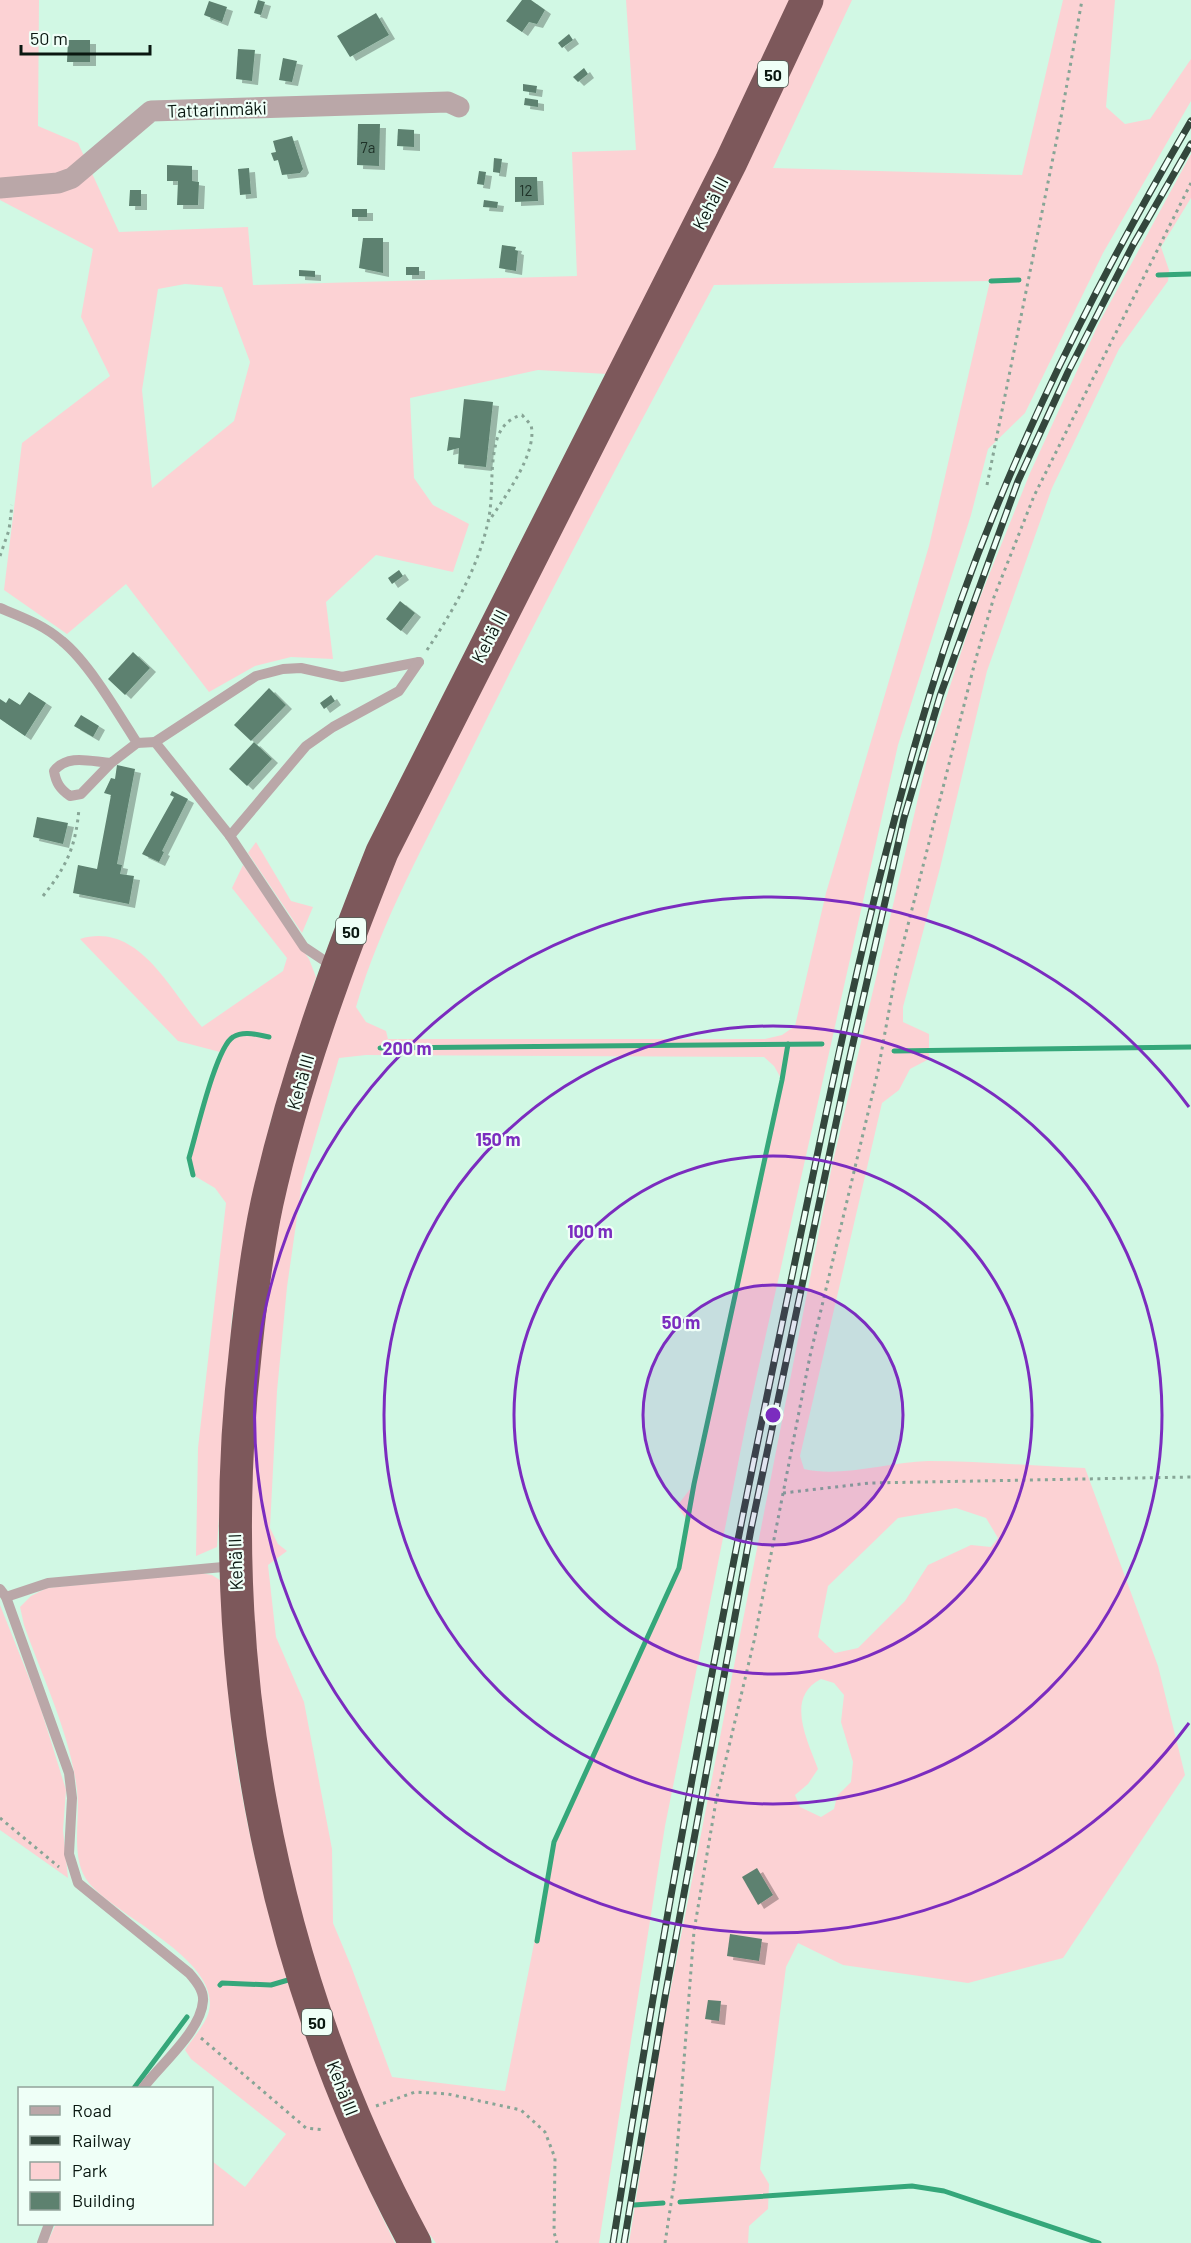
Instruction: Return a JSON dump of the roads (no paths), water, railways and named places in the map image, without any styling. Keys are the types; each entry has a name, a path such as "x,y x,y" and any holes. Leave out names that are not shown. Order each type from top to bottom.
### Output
{"highway":[{"name":"Kehä III","path":"415,2243 383,2183 344,2095 291,1938 256,1777 245,1703 235,1566 234,1493 237,1424 254,1276 267,1203 299,1080 336,968 387,842 731,162 807,0"}],"street":[{"name":"Tattarinmäki","path":"0,188 58,183 72,178 151,111 448,102 459,107"}],"lane":[{"path":"0,609 33,621 63,641 107,695 137,743"},
{"path":"111,763 70,760 60,763 54,771 56,780 62,791 70,796 81,794 111,763 137,743 155,742 256,676 283,669 301,668 342,677 419,662 399,691 333,727 306,747 230,836"},
{"path":"155,742 230,836 304,947 316,958 336,968"},
{"path":"144,2087 192,2030 203,2000 198,1984 189,1972 78,1883 69,1854 72,1798 69,1773 3,1593 48,1583 235,1566"},
{"path":"42,2243 48,2225"}],"waterway":[{"path":"1158,275 1191,274"},
{"path":"991,281 1019,280"},
{"path":"193,1175 189,1158 213,1074 227,1044 233,1037 242,1034 269,1037"},
{"path":"537,1941 554,1842 679,1568 694,1484 788,1044"},
{"path":"380,1048 822,1044"},
{"path":"894,1051 1191,1047"},
{"path":"220,1985 222,1983 271,1985 288,1980"},
{"path":"135,2087 187,2017"},
{"path":"680,2202 912,2186 944,2191 1099,2243"},
{"path":"634,2205 663,2203"}],"railway":[{"path":"613,2243 671,1897 758,1438 849,1009 907,774 953,621 1010,474 1077,330 1191,121"},
{"path":"624,2243 665,1997 751,1529 849,1061 904,818 940,696 1018,481 1068,372 1133,245 1191,144"}]}
